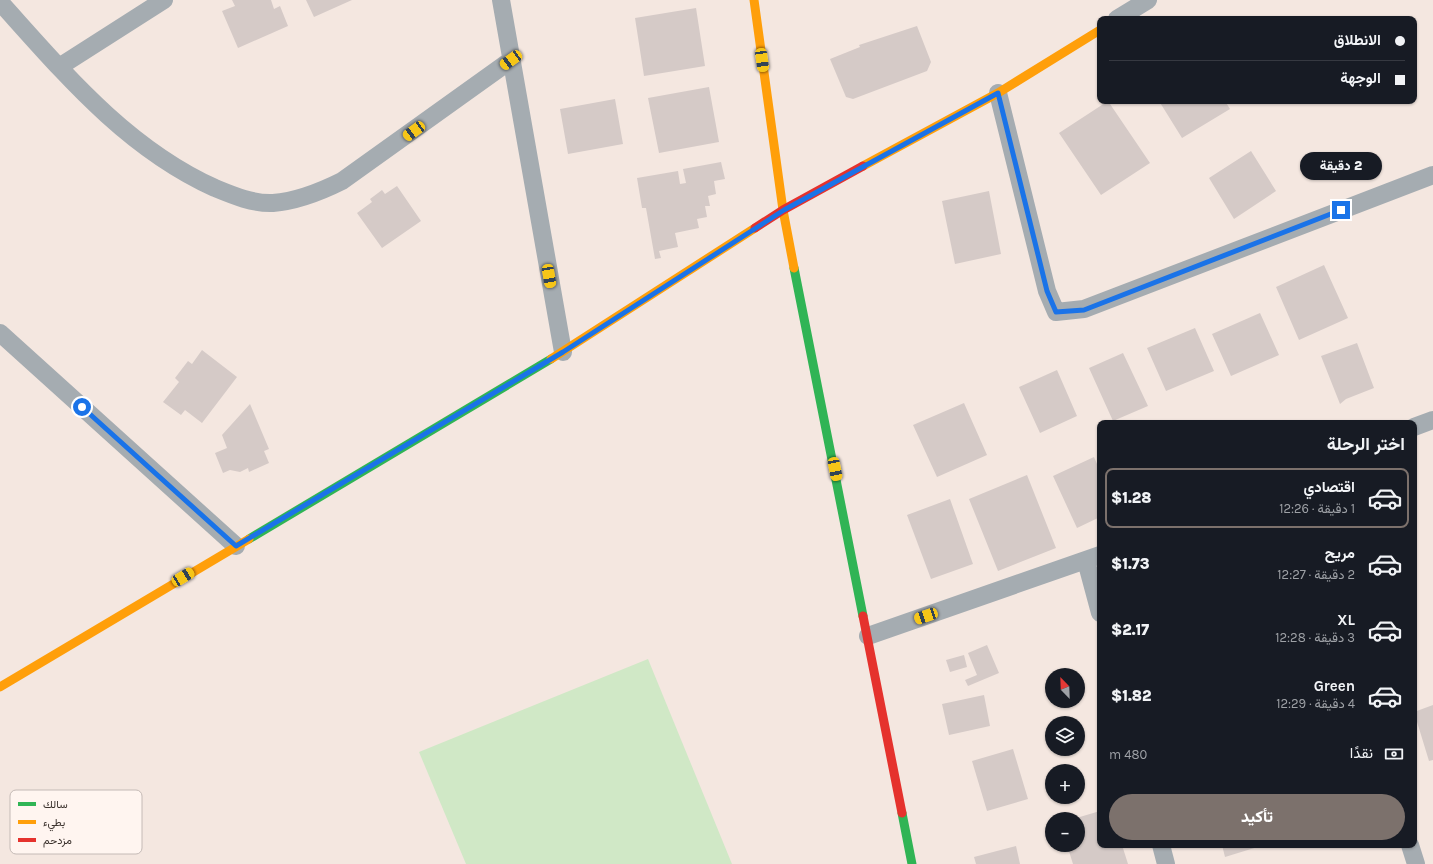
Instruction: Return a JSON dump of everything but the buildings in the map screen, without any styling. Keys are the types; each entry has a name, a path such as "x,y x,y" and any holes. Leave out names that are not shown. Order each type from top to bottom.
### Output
{"street":[{"path":"59,67 164,0"},
{"path":"501,0 563,352"},
{"path":"754,0 784,210 912,864"},
{"path":"1122,16 1148,0"},
{"path":"0,2 78,89 107,115 158,155 189,174 228,194 248,200 272,203 296,200 342,181 511,60"},
{"path":"0,687 563,352 784,210 998,93 1097,32"},
{"path":"998,93 1047,291 1056,312 1084,310 1433,175"},
{"path":"0,333 236,546"},
{"path":"1417,426 1433,420"},
{"path":"868,636 1093,558 1097,589"},
{"path":"1162,848 1166,864"},
{"path":"1411,848 1416,864"}],"green space":[{"path":"648,659 732,864 466,864 419,752"}],"traffic: fast":[{"path":"794,268 863,616"},
{"path":"249,539 551,359"},
{"path":"902,813 912,864"}],"traffic: slow":[{"path":"754,0 783,210 794,268"},
{"path":"863,166 998,93 1097,32"},
{"path":"551,359 755,228"},
{"path":"0,687 249,539"}],"traffic: jam":[{"path":"755,228 783,210 863,166"},
{"path":"863,616 902,813"}],"route":[{"path":"82,407 236,546 563,352 784,210 998,93 1047,291 1056,312 1084,310 1341,210"}]}
